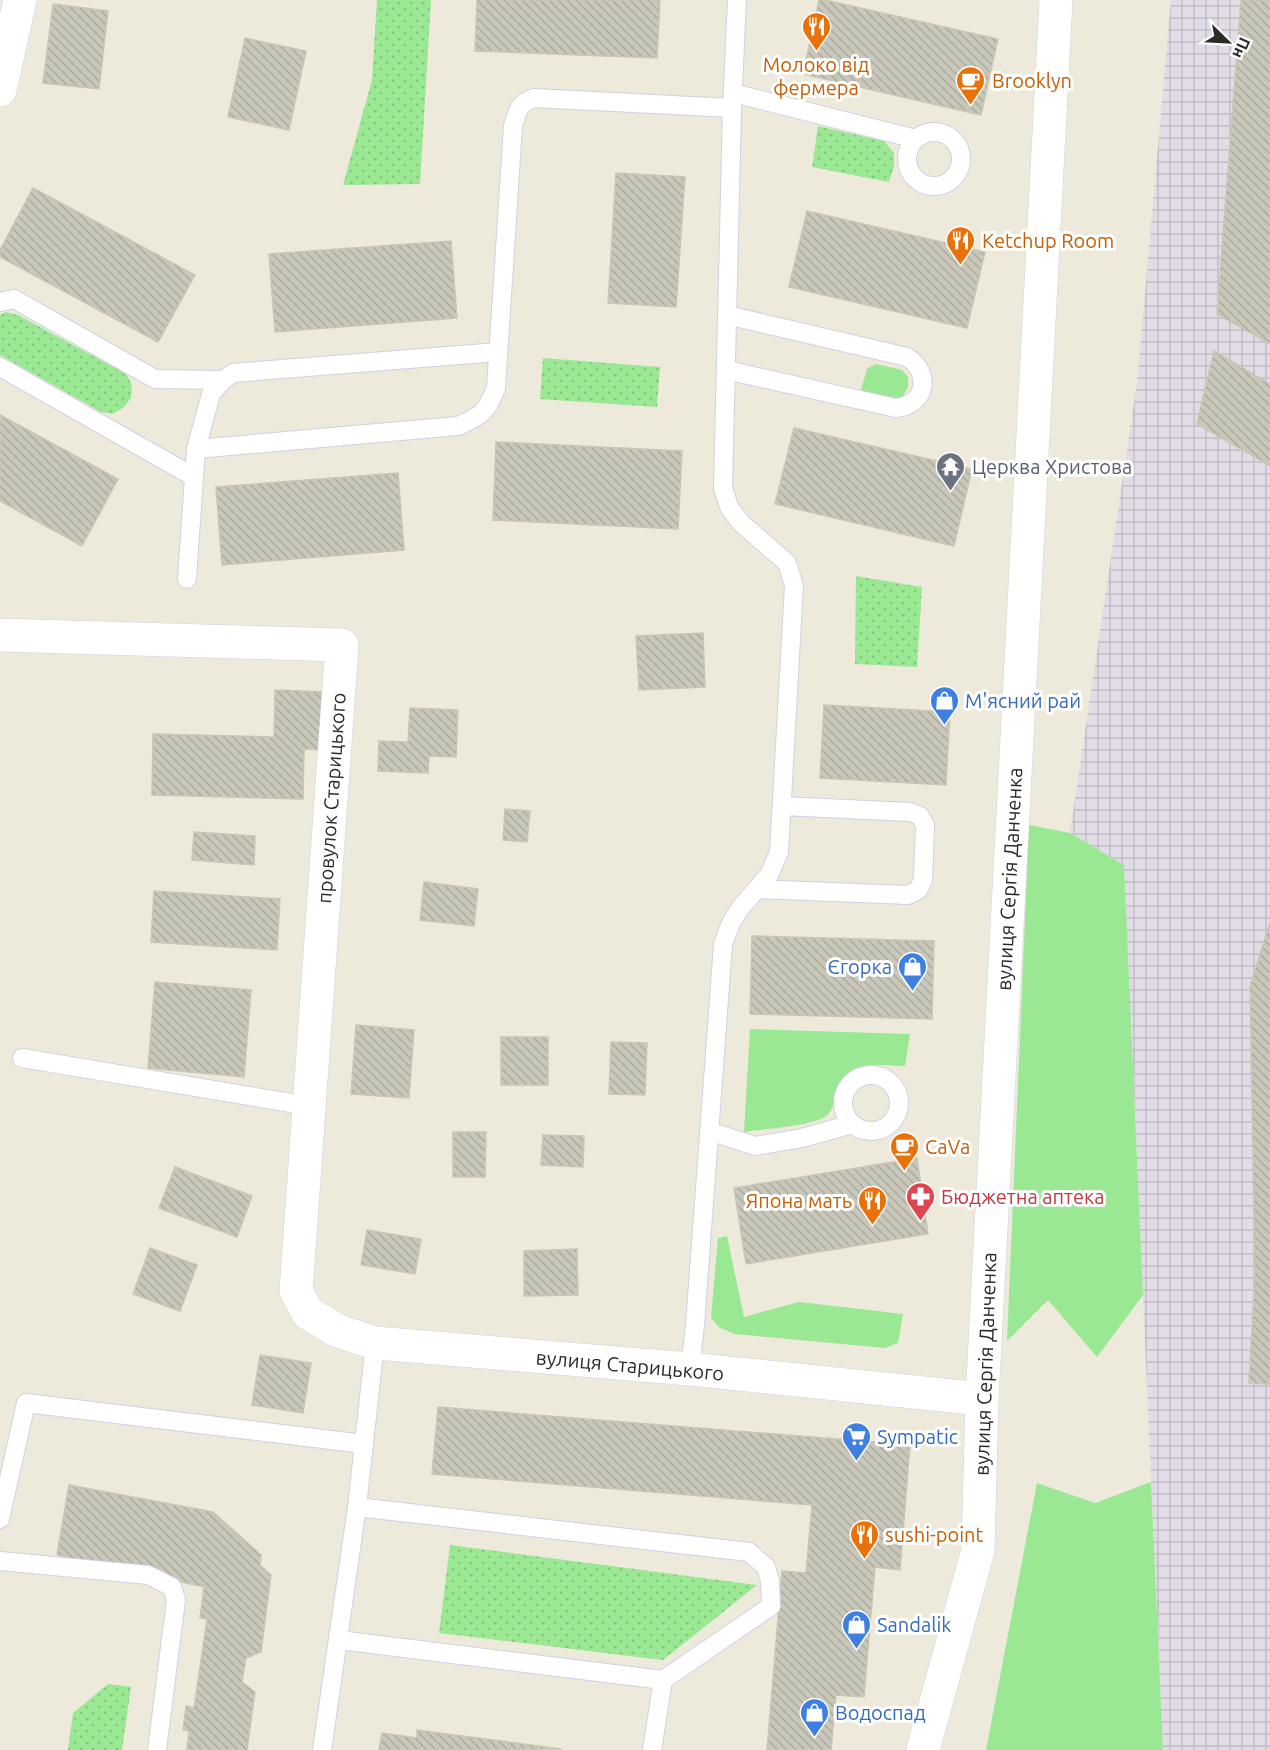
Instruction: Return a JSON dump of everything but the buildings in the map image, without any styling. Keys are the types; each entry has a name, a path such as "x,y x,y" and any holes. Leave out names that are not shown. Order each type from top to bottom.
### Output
{"street":[{"path":"0,90 20,0"},
{"name":"вулиця Сергія Данченка","path":"923,1750 978,1550 982,1399 1056,0"},
{"name":"провулок Старицького","path":"0,635 342,645 296,1292"},
{"name":"вулиця Старицького","path":"296,1292 308,1313 338,1331 375,1343 690,1369 982,1399"}],"lane":[{"path":"690,1369 723,944 731,923 741,907 769,875 779,852 794,586 787,563 741,523 729,507 723,488 737,0"},
{"path":"196,449 458,426 478,418 491,401 495,388 513,126 522,102 534,98 733,100 916,139"},
{"path":"0,302 14,300 155,379 223,380"},
{"path":"726,369 896,408 908,407 917,398 922,386 922,373 916,363 907,357 727,315"},
{"path":"187,579 196,449 211,394 223,380 233,373 498,352"},
{"path":"0,367 194,477"},
{"path":"758,889 908,895 918,890 923,880 925,825 920,816 910,812 782,806"},
{"path":"22,1058 309,1106"},
{"path":"709,1131 755,1146 802,1138 852,1124"},
{"path":"322,1750 357,1507 375,1343"},
{"path":"0,1519 26,1403 364,1444"},
{"path":"339,1640 663,1680 771,1606 770,1581 766,1567 748,1552 357,1507"},
{"path":"0,1561 148,1575 172,1587 176,1600 157,1750"},
{"path":"652,1750 663,1680"}],"shaded area":[{"path":"1171,0 1270,0 1270,1750 1163,1750 1124,865 1070,833 1137,383"}],"green space":[{"path":"377,0 431,0 420,184 343,185 372,80"},
{"path":"818,126 884,141 894,153 894,166 889,182 812,167"},
{"path":"6,312 18,315 126,374 132,385 131,398 123,408 112,414 101,412 0,355 0,315"},
{"path":"543,358 660,367 657,407 540,399"},
{"path":"876,364 902,370 908,377 908,387 902,398 880,400 870,397 861,390 867,369"},
{"path":"856,576 922,587 917,667 855,664"},
{"path":"1029,825 1070,833 1124,865 1143,1295 1097,1357 1048,1300 1007,1341"},
{"path":"750,1029 910,1034 905,1066 872,1065 855,1070 842,1084 826,1116 799,1125 744,1132"},
{"path":"727,1236 744,1317 799,1302 903,1314 898,1343 885,1348 735,1334 720,1328 711,1318 718,1238"},
{"path":"1151,1482 1163,1750 986,1750 1037,1483 1095,1503"},
{"path":"450,1545 757,1585 663,1660 439,1633"},
{"path":"108,1684 131,1687 122,1750 68,1750 73,1713"}],"place":[{"name":"Молоко від фермера","path":"816,52"},
{"name":"Brooklyn","path":"971,106"},
{"name":"Ketchup Room","path":"961,266"},
{"name":"Церква Христова","path":"951,492"},
{"name":"М'ясний рай","path":"944,726"},
{"name":"Єгорка","path":"913,992"},
{"name":"CaVa","path":"904,1172"},
{"name":"Бюджетна аптека","path":"920,1222"},
{"name":"Япона мать","path":"873,1226"},
{"name":"Sympatic","path":"856,1462"},
{"name":"sushi-point","path":"864,1560"},
{"name":"Sandalik","path":"856,1650"},
{"name":"Водоспад","path":"814,1738"}]}
